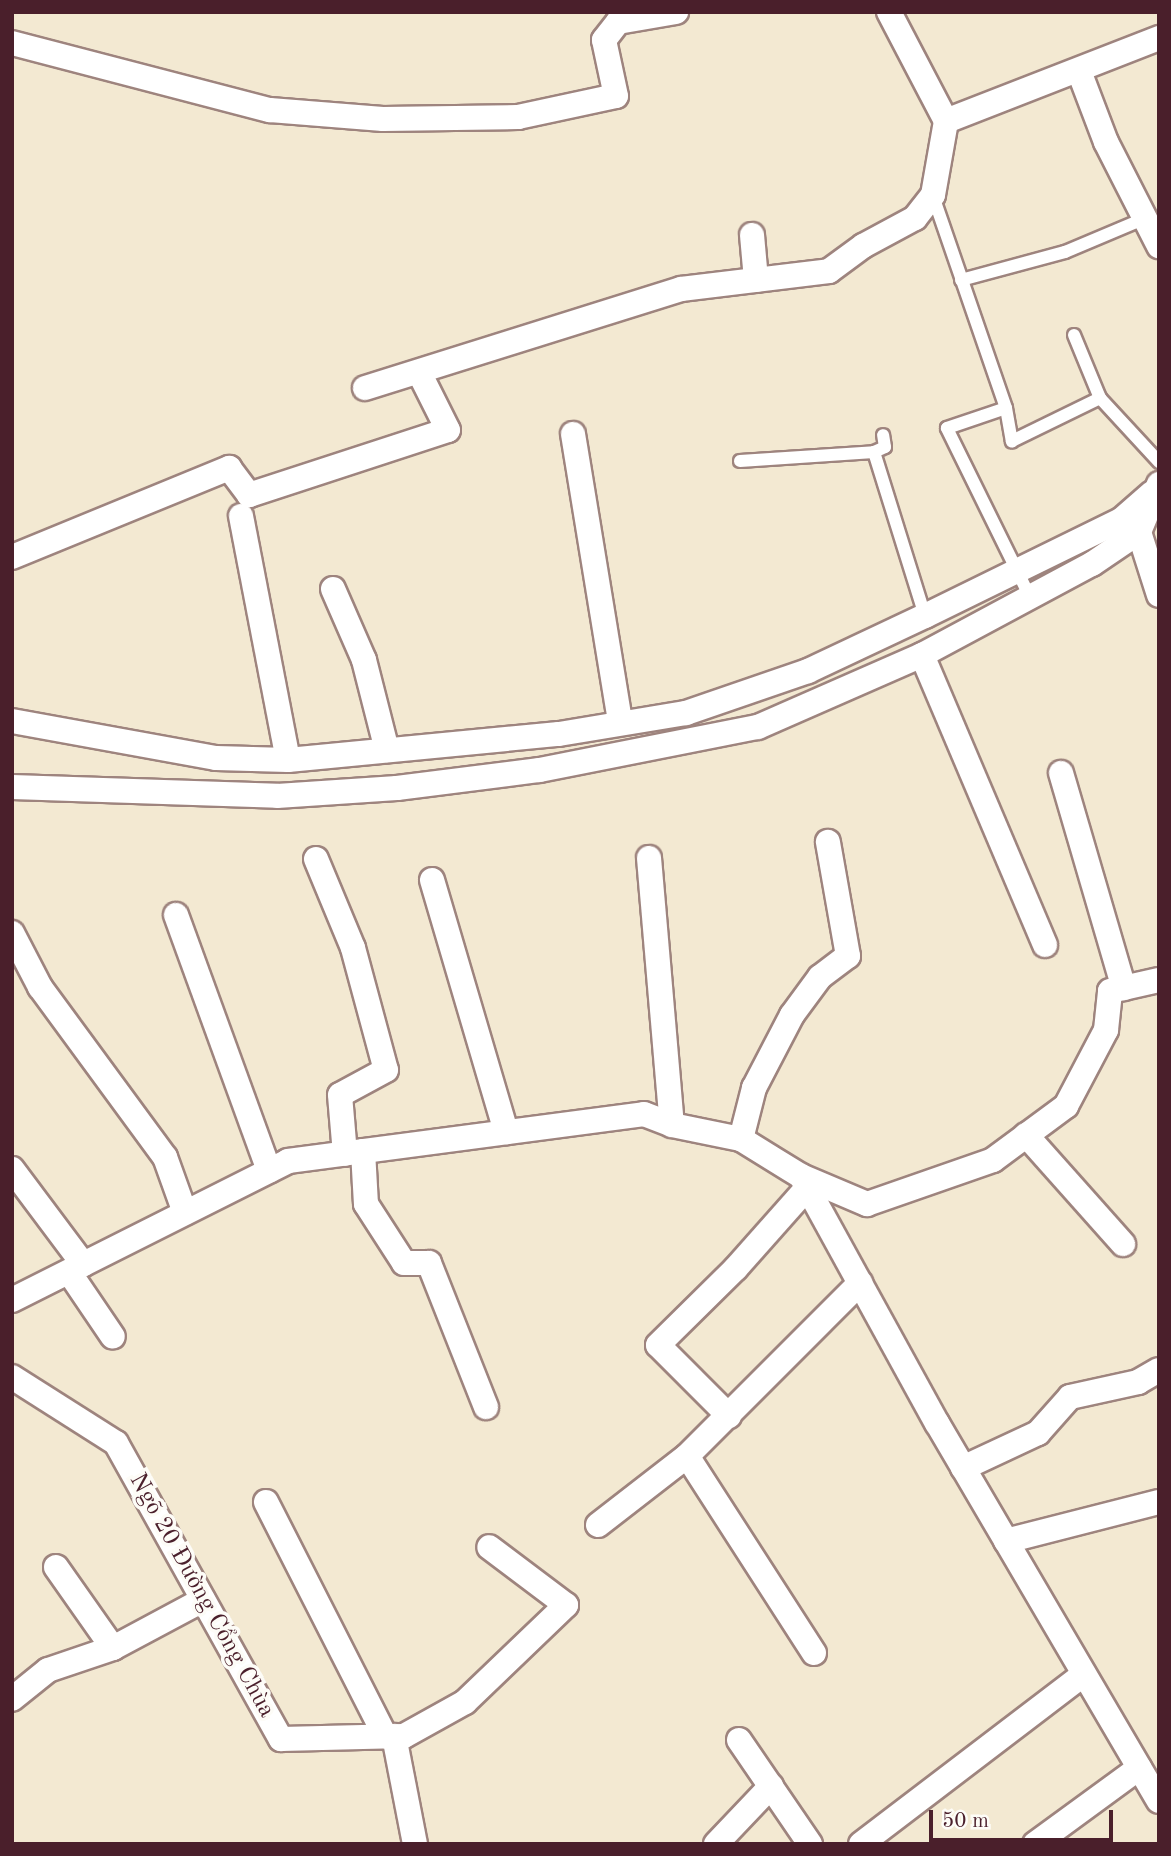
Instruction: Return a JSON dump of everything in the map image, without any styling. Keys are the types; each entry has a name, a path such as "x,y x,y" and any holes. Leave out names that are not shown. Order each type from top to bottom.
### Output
{"street":[{"path":"12,43 270,110 383,119 518,117 616,96 604,40 618,22 676,12"},
{"path":"365,388 681,289 829,271 863,246 915,218 933,195 946,121 889,12"},
{"path":"946,121 1159,38"},
{"path":"1079,71 1106,142 1159,246"},
{"path":"752,234 756,280"},
{"path":"12,557 229,468 249,495 448,430 419,372"},
{"path":"573,434 620,721"},
{"path":"12,722 216,758 288,760 559,734 620,721 686,713 808,671 925,616 1121,520 1156,488"},
{"path":"12,787 277,796 540,770 758,727 922,655 1029,595 1092,564 1139,532 1156,488"},
{"path":"241,516 288,760"},
{"path":"1139,532 1159,595"},
{"path":"333,589 364,660 387,750"},
{"path":"922,655 1045,945"},
{"path":"1061,773 1124,988"},
{"path":"741,1139 754,1088 792,1015 821,977 848,956 828,842"},
{"path":"649,858 672,1125"},
{"path":"316,859 353,947 386,1070 340,1095 366,1204 404,1263 429,1263 486,1407"},
{"path":"432,880 506,1132"},
{"path":"176,915 269,1171"},
{"path":"12,933 40,986 166,1157 185,1213"},
{"path":"12,1300 288,1161 644,1114 672,1125 741,1139 804,1182 867,1204 993,1160 1066,1106 1106,1030 1110,991 1159,980"},
{"path":"1026,1135 1123,1244"},
{"path":"12,1169 76,1268 113,1337"},
{"path":"804,1182 963,1468 1159,1801"},
{"path":"729,1416 657,1345 736,1268 804,1182"},
{"path":"598,1525 687,1456 860,1283"},
{"path":"963,1468 1038,1433 1070,1397 1138,1382 1159,1370"},
{"name":"Ngõ 20 Đường Cổng Chùa","path":"15,1382 116,1443 281,1739 404,1735 465,1702 566,1605 489,1546"},
{"path":"687,1456 814,1653"},
{"path":"266,1502 389,1736 415,1844"},
{"path":"1006,1541 1159,1502"},
{"path":"56,1567 113,1648"},
{"path":"12,1699 48,1670 113,1648 203,1600"},
{"path":"861,1844 1084,1674"},
{"path":"739,1740 810,1844"},
{"path":"1035,1844 1139,1768"},
{"path":"716,1844 771,1787"}],"lane":[{"path":"933,195 1006,408 1012,441 1100,398"},
{"path":"961,279 1065,252 1143,219"},
{"path":"1074,335 1100,398 1159,462"},
{"path":"1006,408 947,428 1029,595"},
{"path":"740,461 874,452 886,447 883,435"},
{"path":"874,452 925,616"}]}
